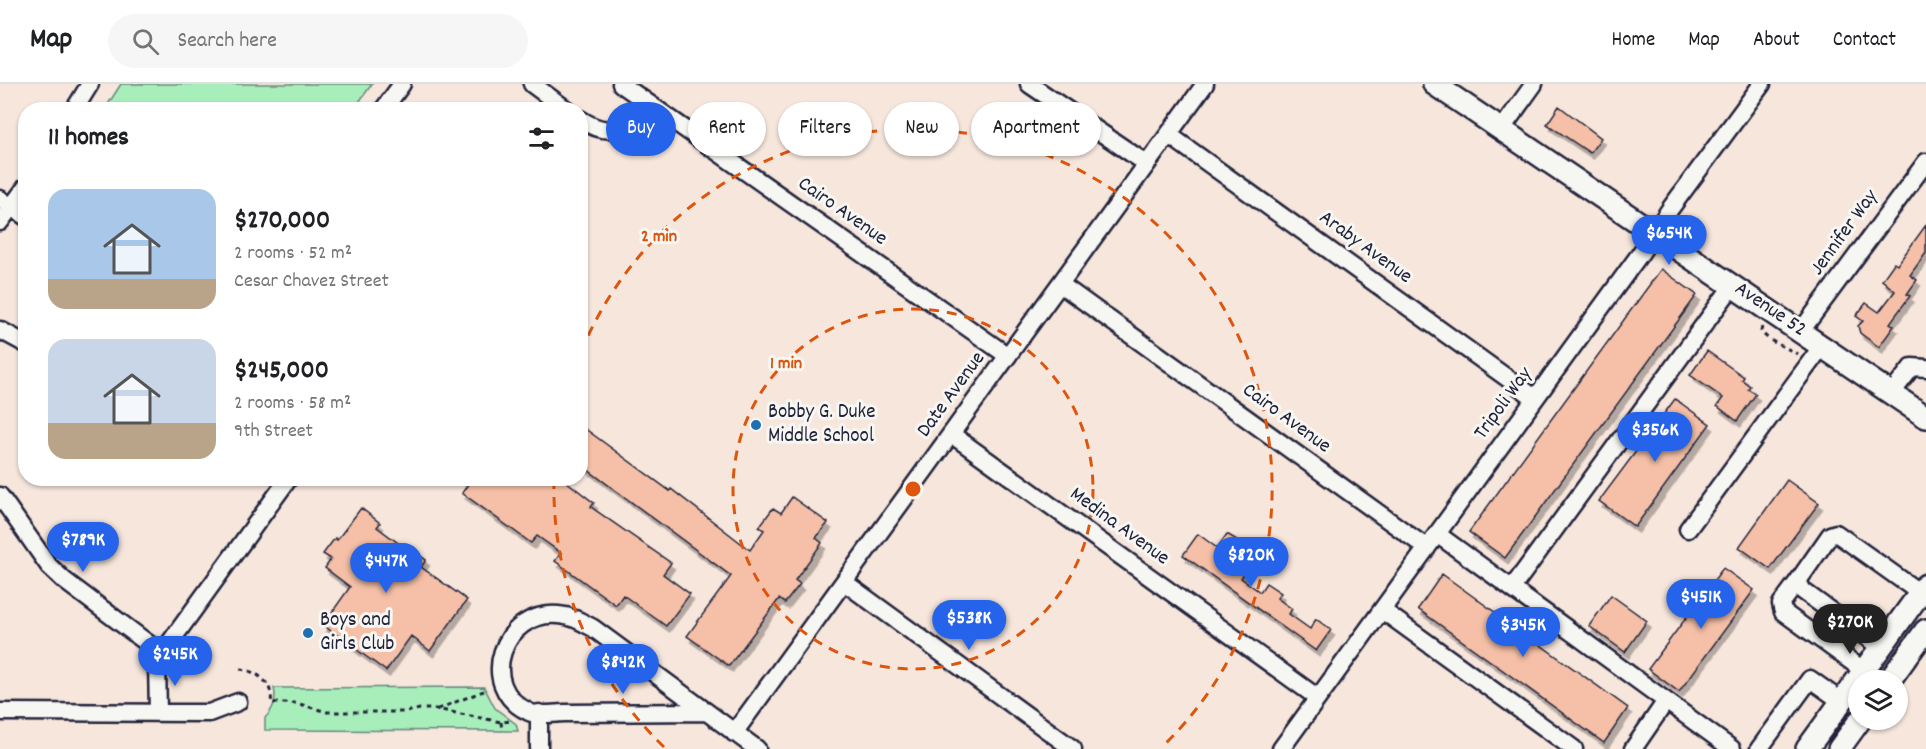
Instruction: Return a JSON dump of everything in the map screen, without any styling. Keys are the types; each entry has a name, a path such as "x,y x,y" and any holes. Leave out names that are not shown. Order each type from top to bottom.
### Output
{"main road":[{"name":"Avenue 52","path":"1434,84 1926,417"},
{"path":"1863,670 1923,589"},
{"path":"1897,670 1926,630"},
{"path":"1807,749 1848,691"},
{"path":"1839,749 1853,730"}],"street":[{"path":"79,102 90,84"},
{"path":"389,102 402,84"},
{"path":"532,84 556,102"},
{"name":"Cairo Avenue","path":"621,84 1008,356"},
{"path":"1029,84 1147,164"},
{"name":"Date Avenue","path":"734,733 1205,84"},
{"path":"1501,130 1534,84"},
{"name":"Tripoli Way","path":"1281,749 1762,84"},
{"path":"588,125 594,129 609,132 626,123 644,100"},
{"name":"Araby Avenue","path":"1168,135 1535,398"},
{"name":"Jennifer Way","path":"1801,331 1926,162"},
{"path":"0,222 6,203"},
{"name":"Cairo Avenue","path":"1060,284 1427,548"},
{"path":"1512,588 1733,285"},
{"path":"0,330 18,340"},
{"path":"1688,529 1822,346"},
{"path":"1891,394 1912,367 1926,368"},
{"name":"Medina Avenue","path":"951,434 1318,699"},
{"path":"158,712 157,663 283,486"},
{"path":"0,496 49,566 65,581 162,654"},
{"path":"1863,670 1783,612 1781,604 1830,535 1836,533 1923,589"},
{"path":"1437,534 1732,749"},
{"path":"1798,581 1803,591 1881,647"},
{"path":"844,582 1073,749"},
{"path":"1382,610 1574,749"},
{"path":"707,712 531,714 507,696 501,678 500,658 508,640 523,624 534,618 559,615 578,619 593,628 707,712 756,749"},
{"path":"1759,749 1810,679 1841,701"},
{"path":"1634,749 1666,701"},
{"path":"0,712 209,713 238,702"},
{"path":"539,713 539,749"}],"path":[{"path":"240,669 250,670 262,678 271,693 271,703 297,703 327,712 406,712 436,709 486,690"},
{"path":"436,709 501,723 511,721"},
{"path":"501,723 502,731"}],"green space":[{"path":"121,84 372,84 359,102 109,102"},
{"path":"484,687 495,708 516,724 518,731 265,730 265,718 275,701 274,688"}],"building":[{"path":"1559,106 1601,138 1590,153 1547,124"},
{"path":"1926,225 1926,253 1910,275 1917,280 1907,294 1910,296 1890,323 1894,326 1879,347 1860,333 1858,326 1863,321 1856,316 1866,303 1879,312 1895,291 1882,280 1894,263 1897,265"},
{"path":"1661,269 1697,295 1505,558 1469,532"},
{"path":"1707,351 1744,377 1742,380 1750,386 1748,389 1756,394 1737,421 1717,406 1723,398 1690,375"},
{"path":"1675,399 1710,424 1635,527 1599,501"},
{"path":"588,431 670,491 671,489 750,550 764,530 759,527 773,508 781,513 792,497 828,523 816,538 822,543 795,580 800,584 785,603 779,599 729,666 687,636 731,576 588,470"},
{"path":"1787,480 1819,503 1770,569 1739,547"},
{"path":"467,486 572,486 594,503 591,507 671,563 663,574 690,594 666,626 623,595 616,605 555,561 561,553 537,536 531,543 462,493"},
{"path":"361,508 380,523 377,527 426,560 421,567 467,600 430,651 411,636 386,671 323,625 350,587 325,568 331,559 323,554 335,538 337,540"},
{"path":"1198,534 1217,548 1227,534 1237,540 1228,555 1247,569 1241,578 1260,592 1266,583 1281,593 1277,598 1292,609 1289,614 1310,629 1316,619 1331,630 1316,651 1183,555"},
{"path":"1723,568 1754,590 1679,692 1648,669"},
{"path":"1442,574 1628,708 1604,743 1418,609"},
{"path":"1611,595 1647,621 1625,652 1589,626"}],"place":[{"name":"Bobby G. Duke Middle School","path":"756,425"},
{"name":"Boys and Girls Club","path":"308,633"}]}
